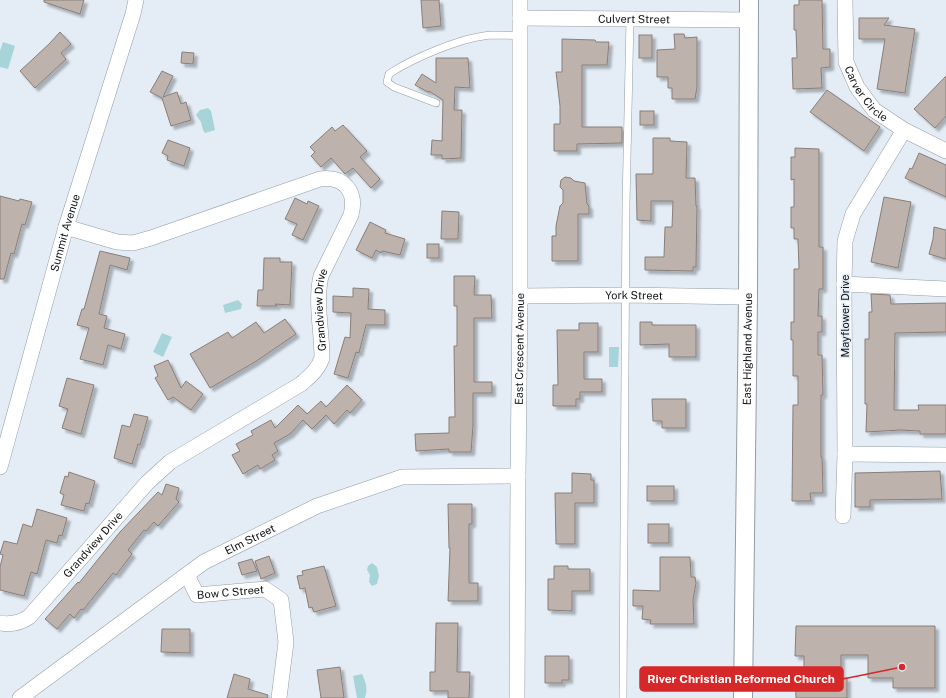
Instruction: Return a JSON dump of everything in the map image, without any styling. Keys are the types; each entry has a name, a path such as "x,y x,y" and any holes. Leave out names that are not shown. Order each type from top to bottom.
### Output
{"street":[{"name":"Summit Avenue","path":"0,467 66,227 131,22 136,0"},
{"name":"East Crescent Avenue","path":"517,698 520,296 520,0"},
{"name":"East Highland Avenue","path":"743,698 748,297 749,0"},
{"name":"Carver Circle","path":"845,0 846,62 850,74 861,93 874,110 904,130 946,151"},
{"name":"Culvert Street","path":"520,18 749,20"},
{"name":"Mayflower Drive","path":"842,516 845,454 845,241 853,214 904,130"},
{"name":"Grandview Drive","path":"0,623 12,624 22,622 29,617 147,483 170,462 301,384 314,373 322,358 319,297 321,276 350,216 353,198 341,182 327,178 309,182 151,238 133,242 117,242 66,227"},
{"path":"844,284 946,289"},
{"name":"York Street","path":"520,296 626,295 748,297"},
{"path":"845,454 946,455"},
{"name":"Elm Street","path":"20,698 204,562 317,506 402,477 518,476"},
{"name":"Bow C Street","path":"187,575 197,595 265,589 281,600 286,642 279,698"}],"lane":[{"path":"623,698 626,204 630,19"},
{"path":"436,103 394,87 387,82 389,74 405,64 459,42 491,35 520,36"}],"water":[{"path":"3,42 15,46 8,69 0,67 0,51"},
{"path":"208,108 211,111 215,130 205,133 201,122 196,115 200,110"},
{"path":"238,300 242,304 241,309 225,313 223,305"},
{"path":"162,333 172,337 163,357 153,352"},
{"path":"609,347 619,347 618,367 609,367"},
{"path":"372,563 377,567 379,576 377,584 372,586 369,582 370,575 367,570 368,566"},
{"path":"362,674 365,680 366,694 365,698 357,698 353,676"}],"building":[{"path":"44,0 84,0 80,14 44,2"},
{"path":"421,0 439,0 441,26 423,28"},
{"path":"799,0 822,0 823,49 830,49 830,67 821,68 822,88 793,89 792,58 797,58 796,30 794,30 794,5 799,5"},
{"path":"859,18 889,18 884,25 915,29 905,93 877,89 885,39 859,39"},
{"path":"60,32 71,44 61,53 66,59 35,88 20,71"},
{"path":"674,34 684,34 685,38 697,37 697,87 695,99 672,99 672,88 668,88 668,77 657,77 657,50 675,49"},
{"path":"639,35 652,35 652,58 639,58"},
{"path":"562,39 609,42 607,65 582,65 582,127 622,127 622,143 577,144 577,151 554,151 554,124 560,124 560,106 556,72 562,72"},
{"path":"182,52 194,53 193,64 181,63"},
{"path":"436,58 468,58 470,88 455,87 454,110 462,110 461,158 442,159 442,155 431,155 432,140 442,141 443,100 429,91 428,92 415,85 422,74 436,83"},
{"path":"162,71 173,76 163,97 177,92 181,104 186,102 191,120 171,126 162,98 150,92"},
{"path":"946,76 946,116 935,128 914,109"},
{"path":"827,90 880,127 864,151 810,112"},
{"path":"640,111 654,111 654,125 640,125"},
{"path":"343,125 367,151 360,157 380,179 371,188 353,168 345,174 331,158 321,167 311,156 315,152 310,147 332,127 335,131"},
{"path":"653,138 670,138 670,141 687,142 686,178 695,178 697,206 696,267 693,267 693,271 645,270 645,257 664,257 665,227 672,227 673,201 651,201 651,221 637,220 636,174 653,174"},
{"path":"168,140 190,148 184,166 167,160 168,156 162,153"},
{"path":"795,148 819,149 819,247 823,247 823,289 819,289 818,316 822,316 822,332 818,332 818,355 822,355 823,395 821,395 821,457 823,493 810,493 811,501 792,501 793,405 798,405 798,376 793,376 793,340 791,340 791,322 794,322 794,269 799,269 798,239 794,239 794,228 791,228 791,207 794,207 794,179 791,180 791,157 795,157"},
{"path":"919,153 946,165 946,197 905,178 910,168 912,169"},
{"path":"565,177 571,178 574,181 585,183 589,214 578,214 578,261 552,261 552,236 556,236 556,226 560,206 563,203 563,190 560,187 561,180"},
{"path":"0,196 19,201 20,199 32,202 25,225 22,224 14,254 11,253 4,279 0,279"},
{"path":"884,197 911,202 898,268 871,262"},
{"path":"295,198 307,204 308,201 319,206 303,240 292,235 297,224 285,219"},
{"path":"442,211 459,212 458,239 441,239"},
{"path":"370,222 386,230 385,233 405,239 400,255 382,251 381,253 376,250 372,258 356,250"},
{"path":"934,227 946,230 946,259 929,254 933,239"},
{"path":"427,244 439,244 439,258 427,258"},
{"path":"100,251 130,258 127,270 110,265 99,314 107,316 104,328 125,334 121,349 108,345 103,365 80,359 89,328 77,325 82,309 84,309"},
{"path":"264,258 280,258 280,262 292,262 290,305 275,304 277,306 257,306 258,290 263,290"},
{"path":"454,276 475,276 474,295 491,295 492,318 474,318 474,382 492,382 492,393 473,393 471,452 449,452 449,449 416,451 415,434 449,433 449,417 455,417 454,346 457,346 457,306 454,306"},
{"path":"353,288 369,289 368,309 385,310 385,325 366,325 359,353 356,352 348,378 334,374 345,337 350,338 351,313 333,312 333,296 353,297"},
{"path":"871,294 890,295 891,304 946,303 946,332 895,333 894,410 919,410 918,405 946,405 946,434 920,434 920,431 900,430 866,432 867,404 865,404 865,339 869,339 869,312 872,312"},
{"path":"285,319 296,334 255,362 210,388 190,354 228,332 232,338 256,322 264,333"},
{"path":"640,322 652,322 652,325 696,325 696,357 669,357 669,344 640,345"},
{"path":"579,323 598,323 598,352 584,352 584,379 602,379 602,392 580,392 580,399 576,399 576,406 553,406 553,385 558,385 557,330 579,330"},
{"path":"168,360 181,388 186,381 203,394 191,410 173,397 168,400 155,378 158,376 154,366"},
{"path":"67,378 94,385 81,434 62,428 68,409 59,406"},
{"path":"347,385 362,400 350,413 347,410 334,424 326,415 312,429 303,420 290,434 274,443 278,451 272,455 275,460 260,469 258,465 243,474 232,455 240,451 236,444 253,435 251,431 271,420 275,428 298,405 307,414 321,401 326,407"},
{"path":"652,399 686,399 686,428 662,428 662,421 653,421"},
{"path":"134,414 148,417 140,445 138,444 132,464 114,458 122,425 130,427"},
{"path":"940,471 942,499 870,500 870,507 855,507 855,473"},
{"path":"69,472 95,481 89,504 86,503 84,511 61,505 64,495 60,493 65,476 68,477"},
{"path":"572,473 591,474 591,480 594,480 594,503 575,503 575,544 556,544 555,493 572,493"},
{"path":"166,484 179,488 176,499 179,502 158,526 154,522 146,531 144,530 128,550 132,554 116,575 113,573 83,610 81,609 74,618 70,614 57,629 45,619 78,582 79,583 120,532 158,492 162,495"},
{"path":"647,486 674,486 674,501 647,501"},
{"path":"448,504 472,504 472,524 469,524 469,583 478,583 478,601 448,601 450,548"},
{"path":"37,509 67,518 62,536 59,535 57,543 46,540 37,574 31,572 24,596 0,590 0,567 3,555 0,554 4,541 17,544 23,524 32,527"},
{"path":"648,524 669,524 669,543 648,543"},
{"path":"269,556 275,573 261,579 255,561"},
{"path":"660,557 690,557 691,577 695,577 696,583 693,600 694,624 650,624 651,620 642,619 643,606 633,606 633,590 660,591"},
{"path":"252,559 257,571 242,575 238,563"},
{"path":"324,566 336,606 314,612 312,607 309,608 305,588 300,589 297,576 303,575 302,571"},
{"path":"554,566 568,566 568,569 590,569 590,591 572,591 572,611 548,610 548,579 554,579"},
{"path":"436,623 458,623 457,672 470,672 469,698 448,698 448,691 430,691 430,672 435,672"},
{"path":"796,626 935,626 935,688 893,688 893,678 868,678 868,655 841,655 841,678 847,678 847,698 796,698 795,678 804,678 804,656 795,656"},
{"path":"162,629 190,629 190,653 161,652"},
{"path":"545,656 569,656 569,680 562,680 562,683 545,683"},
{"path":"340,667 344,698 321,698 317,670"},
{"path":"234,674 250,679 248,689 268,695 267,698 227,698"}],"place":[{"name":"River Christian Reformed Church","path":"902,667"}]}
